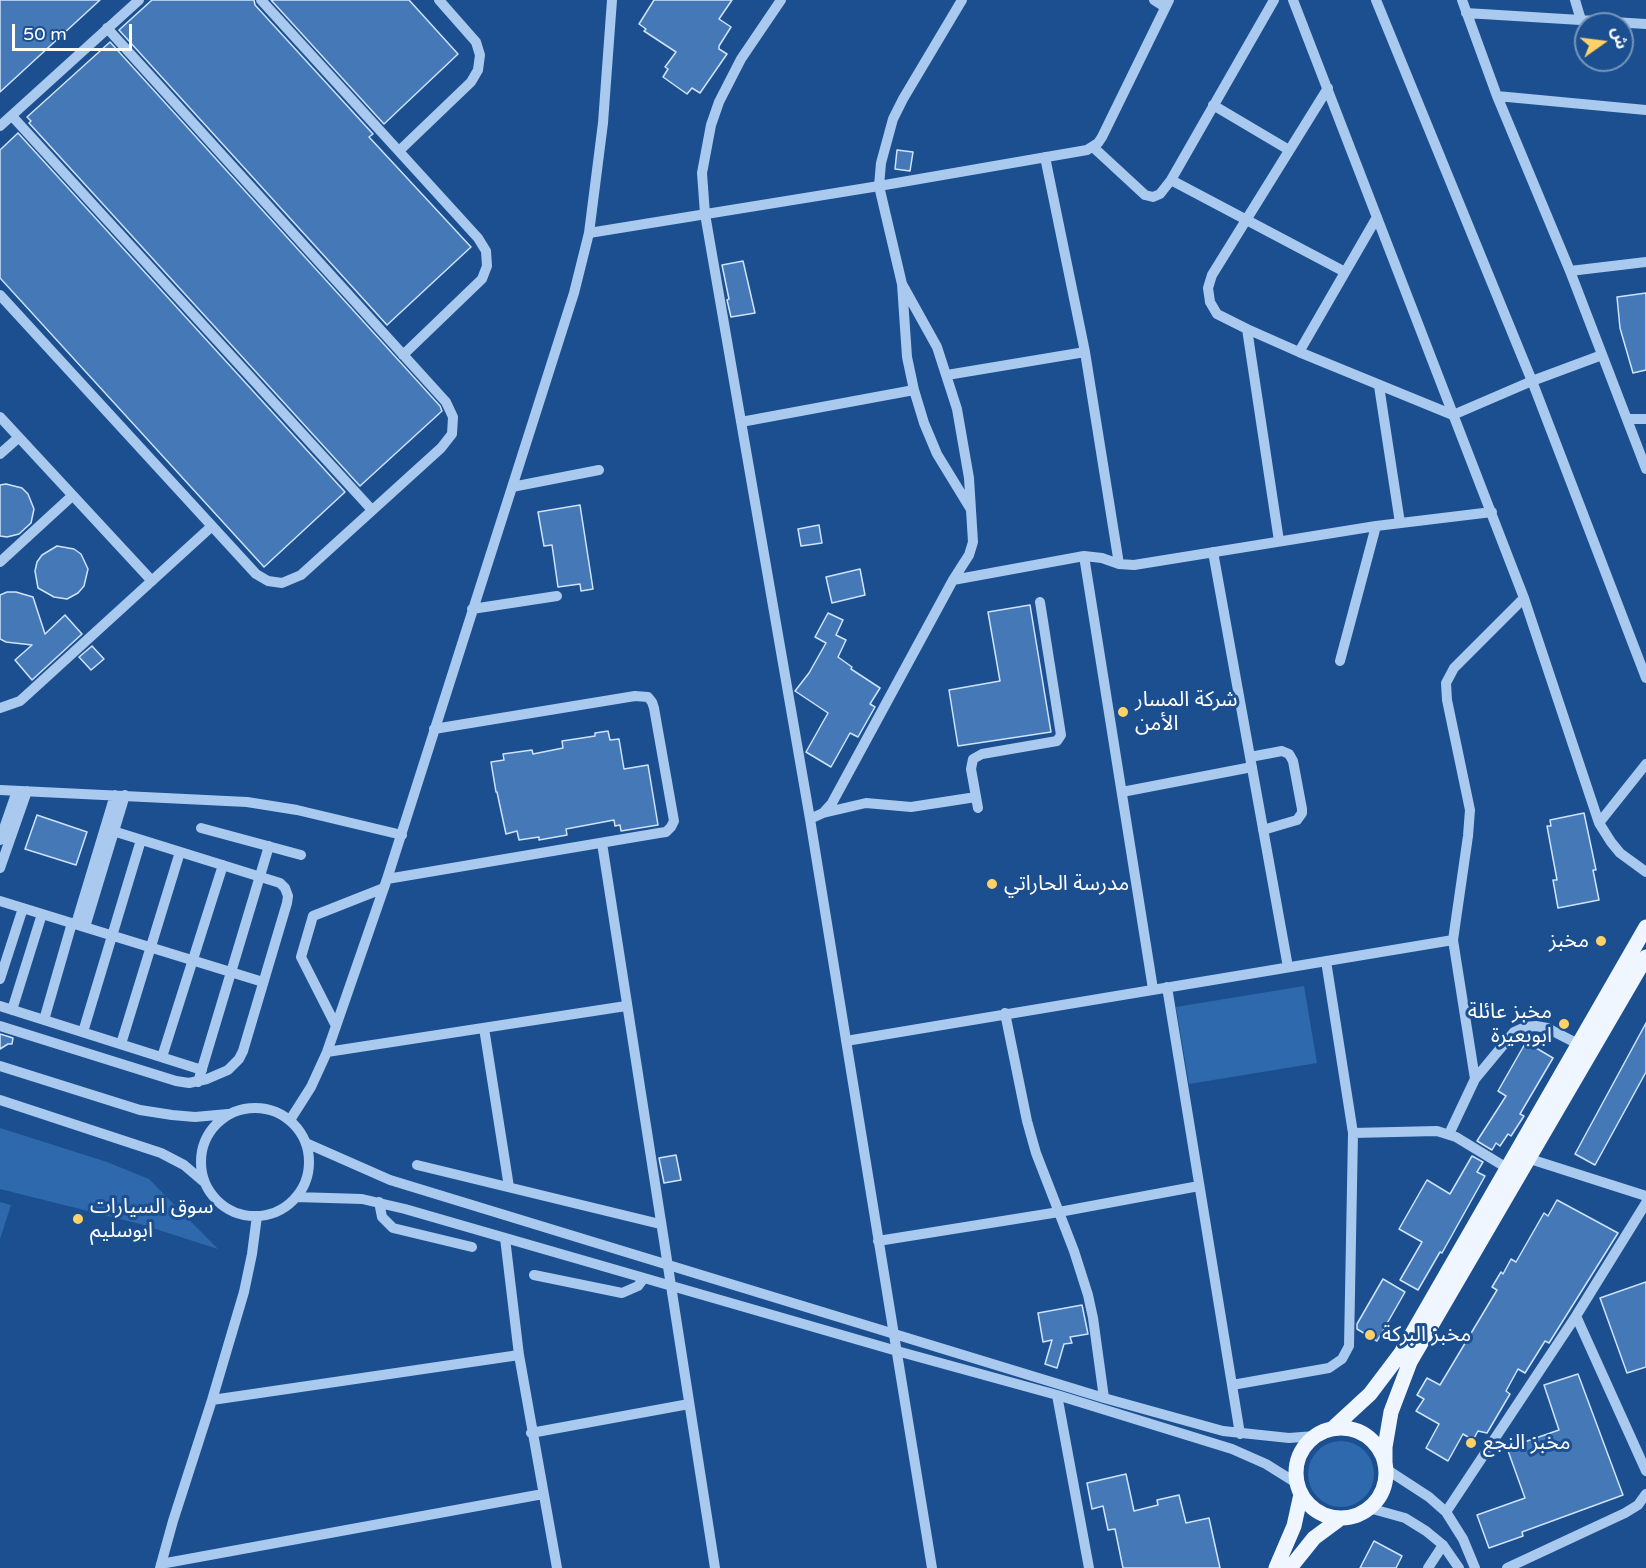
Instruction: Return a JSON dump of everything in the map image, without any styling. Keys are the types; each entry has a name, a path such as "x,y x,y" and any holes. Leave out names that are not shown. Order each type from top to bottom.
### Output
{"main road":[{"path":"1276,1568 1293,1526 1299,1489 1297,1463 1307,1444 1315,1436 1332,1429 1358,1407 1392,1368 1646,927"},
{"path":"1299,1489 1307,1502 1322,1514 1341,1518 1351,1517 1369,1508 1380,1495 1386,1478 1385,1447 1391,1412 1403,1378 1646,957"},
{"path":"1332,1429 1350,1429 1366,1436 1379,1449 1385,1467"},
{"path":"1290,1568 1314,1538 1341,1518"}],"street":[{"path":"0,126 139,0"},
{"path":"261,0 483,244 487,266 482,279 404,355"},
{"path":"399,151 471,82 478,70 480,55 476,42 439,0"},
{"path":"290,1120 311,1087 327,1052 402,835 574,293 589,233 603,123 612,0"},
{"path":"781,0 741,59 719,102 711,125 702,172 705,214 810,819 932,1568"},
{"path":"962,0 893,119 881,164 879,186 902,284 907,357 914,390 937,454 972,512"},
{"path":"589,233 1087,150 1093,147 1102,136 1167,3 1154,0"},
{"path":"1093,147 1145,195 1153,197 1160,194 1171,180 1274,0"},
{"path":"1293,0 1524,598 1599,823 1620,853 1646,872"},
{"path":"1376,0 1532,381 1646,678"},
{"path":"1462,0 1497,96 1570,272 1646,469"},
{"path":"1466,13 1574,20"},
{"path":"0,295 256,574 268,581 282,583 301,575 447,442 454,426 450,409 404,355 107,28"},
{"path":"1328,88 1212,275 1208,288 1210,302 1217,314 1299,352 1453,415 1532,381 1602,355"},
{"path":"1497,96 1646,110"},
{"path":"1213,105 1290,150"},
{"path":"12,116 372,510"},
{"path":"1045,157 1084,352 1119,564"},
{"path":"1171,180 1346,272"},
{"path":"1299,352 1377,217"},
{"path":"1570,272 1646,262"},
{"path":"823,813 832,803 972,549 974,535 964,443 947,375 938,346 902,284"},
{"path":"1246,329 1279,541"},
{"path":"947,375 1084,352"},
{"path":"1379,386 1400,523"},
{"path":"741,422 914,390"},
{"path":"0,417 152,582"},
{"path":"1627,419 1646,419"},
{"path":"0,454 18,438"},
{"path":"512,487 599,470"},
{"path":"0,562 72,496"},
{"path":"953,580 1084,556 1134,565 1376,526 1492,512"},
{"path":"0,708 20,701 212,526"},
{"path":"1340,661 1376,526"},
{"path":"1213,552 1288,967"},
{"path":"1084,556 1153,989"},
{"path":"472,609 557,596"},
{"path":"1475,1079 1454,940 1470,810 1447,700 1446,683 1454,668 1524,598"},
{"path":"810,819 823,813 866,803 911,807 977,802 971,764 977,755 1057,741 1061,735 1040,602"},
{"path":"336,1026 301,957 313,916 385,884 666,832 674,821 654,708 648,697 635,696 434,729"},
{"path":"1122,792 1251,762 1281,751 1289,754 1293,761 1302,813 1297,820 1263,830"},
{"path":"1599,823 1646,764"},
{"path":"0,790 223,800 272,805 402,835"},
{"path":"0,840 22,791"},
{"path":"0,868 22,791"},
{"path":"44,1020 113,831 120,795"},
{"path":"78,925 120,795"},
{"path":"201,828 301,855"},
{"path":"0,1026 176,1081 198,1082 228,1070 239,1059 288,896 285,888 280,883 259,876 113,831"},
{"path":"83,1032 141,840"},
{"path":"602,843 715,1568"},
{"path":"198,1082 269,846"},
{"path":"121,1044 180,852"},
{"path":"162,1057 223,865"},
{"path":"0,901 263,982"},
{"path":"0,979 23,908"},
{"path":"12,1010 42,914"},
{"path":"846,1041 1454,940"},
{"path":"1232,1385 1329,1368 1342,1359 1349,1346 1353,1132 1326,961"},
{"path":"1167,987 1240,1434"},
{"path":"0,1006 202,1070"},
{"path":"327,1052 627,1006"},
{"path":"1005,1013 1027,1120 1042,1172 1082,1273 1088,1295 1104,1398"},
{"path":"1449,1134 1475,1079 1514,1032 1525,1027 1547,1028 1578,1044"},
{"path":"483,1028 508,1187"},
{"path":"0,1066 140,1110 195,1117 228,1114"},
{"path":"0,1100 154,1150 184,1165 206,1184"},
{"path":"266,1108 290,1120 302,1134 306,1143 309,1165 303,1187 296,1197 279,1210 257,1216 236,1213 226,1208 211,1193 201,1168 204,1144 216,1124 228,1114 240,1109 266,1108"},
{"path":"1353,1132 1424,1130 1449,1134 1507,1168"},
{"path":"306,1143 390,1180 1104,1398 1206,1427 1240,1434 1289,1438 1315,1436"},
{"path":"1530,1159 1646,1196"},
{"path":"417,1165 660,1224"},
{"path":"878,1240 1059,1212 1199,1186"},
{"path":"296,1197 340,1197 379,1202 897,1352 1056,1395 1232,1449 1266,1464 1299,1489"},
{"path":"379,1202 382,1217 393,1228 472,1247"},
{"path":"1446,1512 1576,1316 1646,1203"},
{"path":"257,1216 246,1283 160,1566 543,1494"},
{"path":"505,1238 531,1433 557,1568"},
{"path":"534,1275 622,1293 638,1286 644,1278"},
{"path":"1576,1316 1646,1471"},
{"path":"212,1400 519,1355"},
{"path":"1056,1395 1089,1568"},
{"path":"531,1433 689,1404"},
{"path":"1385,1467 1429,1497 1446,1512 1463,1539 1475,1568"},
{"path":"1507,1568 1632,1509 1646,1494"},
{"path":"1369,1508 1393,1514 1426,1531 1443,1545 1459,1568"},
{"path":"1428,1568 1443,1545"}],"shaded area":[{"path":"1304,986 1317,1063 1189,1084 1176,1007"},
{"path":"0,1128 107,1162 149,1179 218,1249 140,1224 0,1189"},
{"path":"0,1202 11,1205 0,1239"},
{"path":"1341,1441 1353,1444 1364,1451 1371,1462 1374,1474 1371,1486 1364,1497 1353,1504 1341,1507 1329,1504 1318,1497 1311,1486 1308,1474 1311,1462 1318,1451 1329,1444"}],"building":[{"path":"0,0 100,0 0,92"},
{"path":"152,0 254,0 255,5 373,134 369,137 471,247 387,325 119,30"},
{"path":"271,0 409,0 458,54 384,124"},
{"path":"654,0 732,0 719,19 731,27 719,46 719,49 727,54 700,93 692,88 687,94 663,77 668,69 665,67 676,52 644,31 646,29 639,24"},
{"path":"110,42 440,406 442,411 360,486 29,123 31,121 27,117"},
{"path":"18,133 345,492 264,567 0,278 0,150"},
{"path":"897,150 913,152 910,171 895,169"},
{"path":"743,261 755,313 731,317 722,265"},
{"path":"1646,293 1646,370 1633,373 1620,328 1617,297"},
{"path":"6,484 22,488 28,494 34,509 31,523 19,534 7,537 0,536 0,485"},
{"path":"580,505 593,589 581,591 580,584 558,587 552,545 544,546 538,512"},
{"path":"819,525 822,543 801,546 798,529"},
{"path":"57,546 74,549 81,554 88,569 84,586 78,593 67,599 54,597 38,588 35,571 37,562 42,555"},
{"path":"860,569 865,595 832,603 826,577"},
{"path":"7,592 33,597 45,634 65,615 82,634 32,680 15,660 32,645 6,642 0,639 0,595"},
{"path":"1030,605 1051,732 958,746 949,690 1000,681 988,612"},
{"path":"828,613 843,620 836,635 846,640 838,657 852,667 851,669 880,688 870,704 875,707 858,737 850,733 831,767 806,752 828,713 795,691 809,673 826,643 815,637"},
{"path":"92,646 104,659 91,670 79,657"},
{"path":"608,731 610,740 619,739 624,769 648,765 658,825 621,831 620,825 615,826 614,820 566,829 567,835 539,840 539,837 519,840 517,831 506,834 491,762 504,760 503,754 532,750 533,754 563,748 562,741 595,736 595,733"},
{"path":"1584,813 1596,870 1593,870 1599,900 1558,908 1553,880 1557,880 1547,826 1551,826 1550,820"},
{"path":"37,815 87,832 76,865 25,849"},
{"path":"1646,1023 1646,1072 1595,1165 1575,1154"},
{"path":"0,1034 13,1038 12,1044 0,1049"},
{"path":"1526,1042 1553,1058 1520,1114 1524,1116 1511,1136 1508,1134 1500,1146 1496,1143 1492,1150 1477,1141 1506,1096 1498,1091"},
{"path":"676,1155 681,1180 664,1183 659,1158"},
{"path":"1472,1156 1483,1162 1477,1172 1485,1176 1442,1253 1440,1252 1418,1290 1400,1280 1422,1242 1399,1229 1427,1180 1450,1194"},
{"path":"1557,1200 1618,1233 1549,1343 1545,1341 1525,1373 1518,1369 1506,1391 1510,1394 1487,1433 1478,1431 1473,1440 1463,1434 1448,1461 1426,1448 1439,1424 1416,1411 1424,1399 1417,1395 1427,1378 1440,1385 1497,1290 1492,1287 1501,1272 1503,1274 1511,1259 1516,1262 1544,1213 1548,1216"},
{"path":"1383,1279 1405,1292 1377,1341 1357,1329 1357,1324"},
{"path":"1646,1282 1646,1367 1627,1373 1600,1298"},
{"path":"1082,1305 1088,1334 1070,1337 1072,1343 1064,1344 1057,1368 1045,1364 1052,1340 1043,1342 1038,1313"},
{"path":"1578,1374 1623,1495 1522,1532 1523,1536 1489,1548 1477,1515 1525,1498 1507,1448 1559,1430 1544,1385"},
{"path":"1126,1474 1134,1511 1158,1505 1157,1500 1179,1495 1186,1523 1209,1518 1220,1568 1123,1568 1115,1529 1108,1530 1103,1506 1092,1509 1087,1483"},
{"path":"1374,1541 1402,1556 1396,1568 1360,1568"}],"place":[{"name":"شركة المسار الأمن","path":"1123,712"},
{"name":"مدرسة الحاراتي","path":"992,884"},
{"name":"مخبز","path":"1601,941"},
{"name":"مخبز عائلة ابوبعيرة","path":"1564,1024"},
{"name":"سوق السيارات ابوسليم","path":"78,1219"},
{"name":"مخبز البركة","path":"1370,1335"},
{"name":"مخبز النجع","path":"1471,1443"}]}
